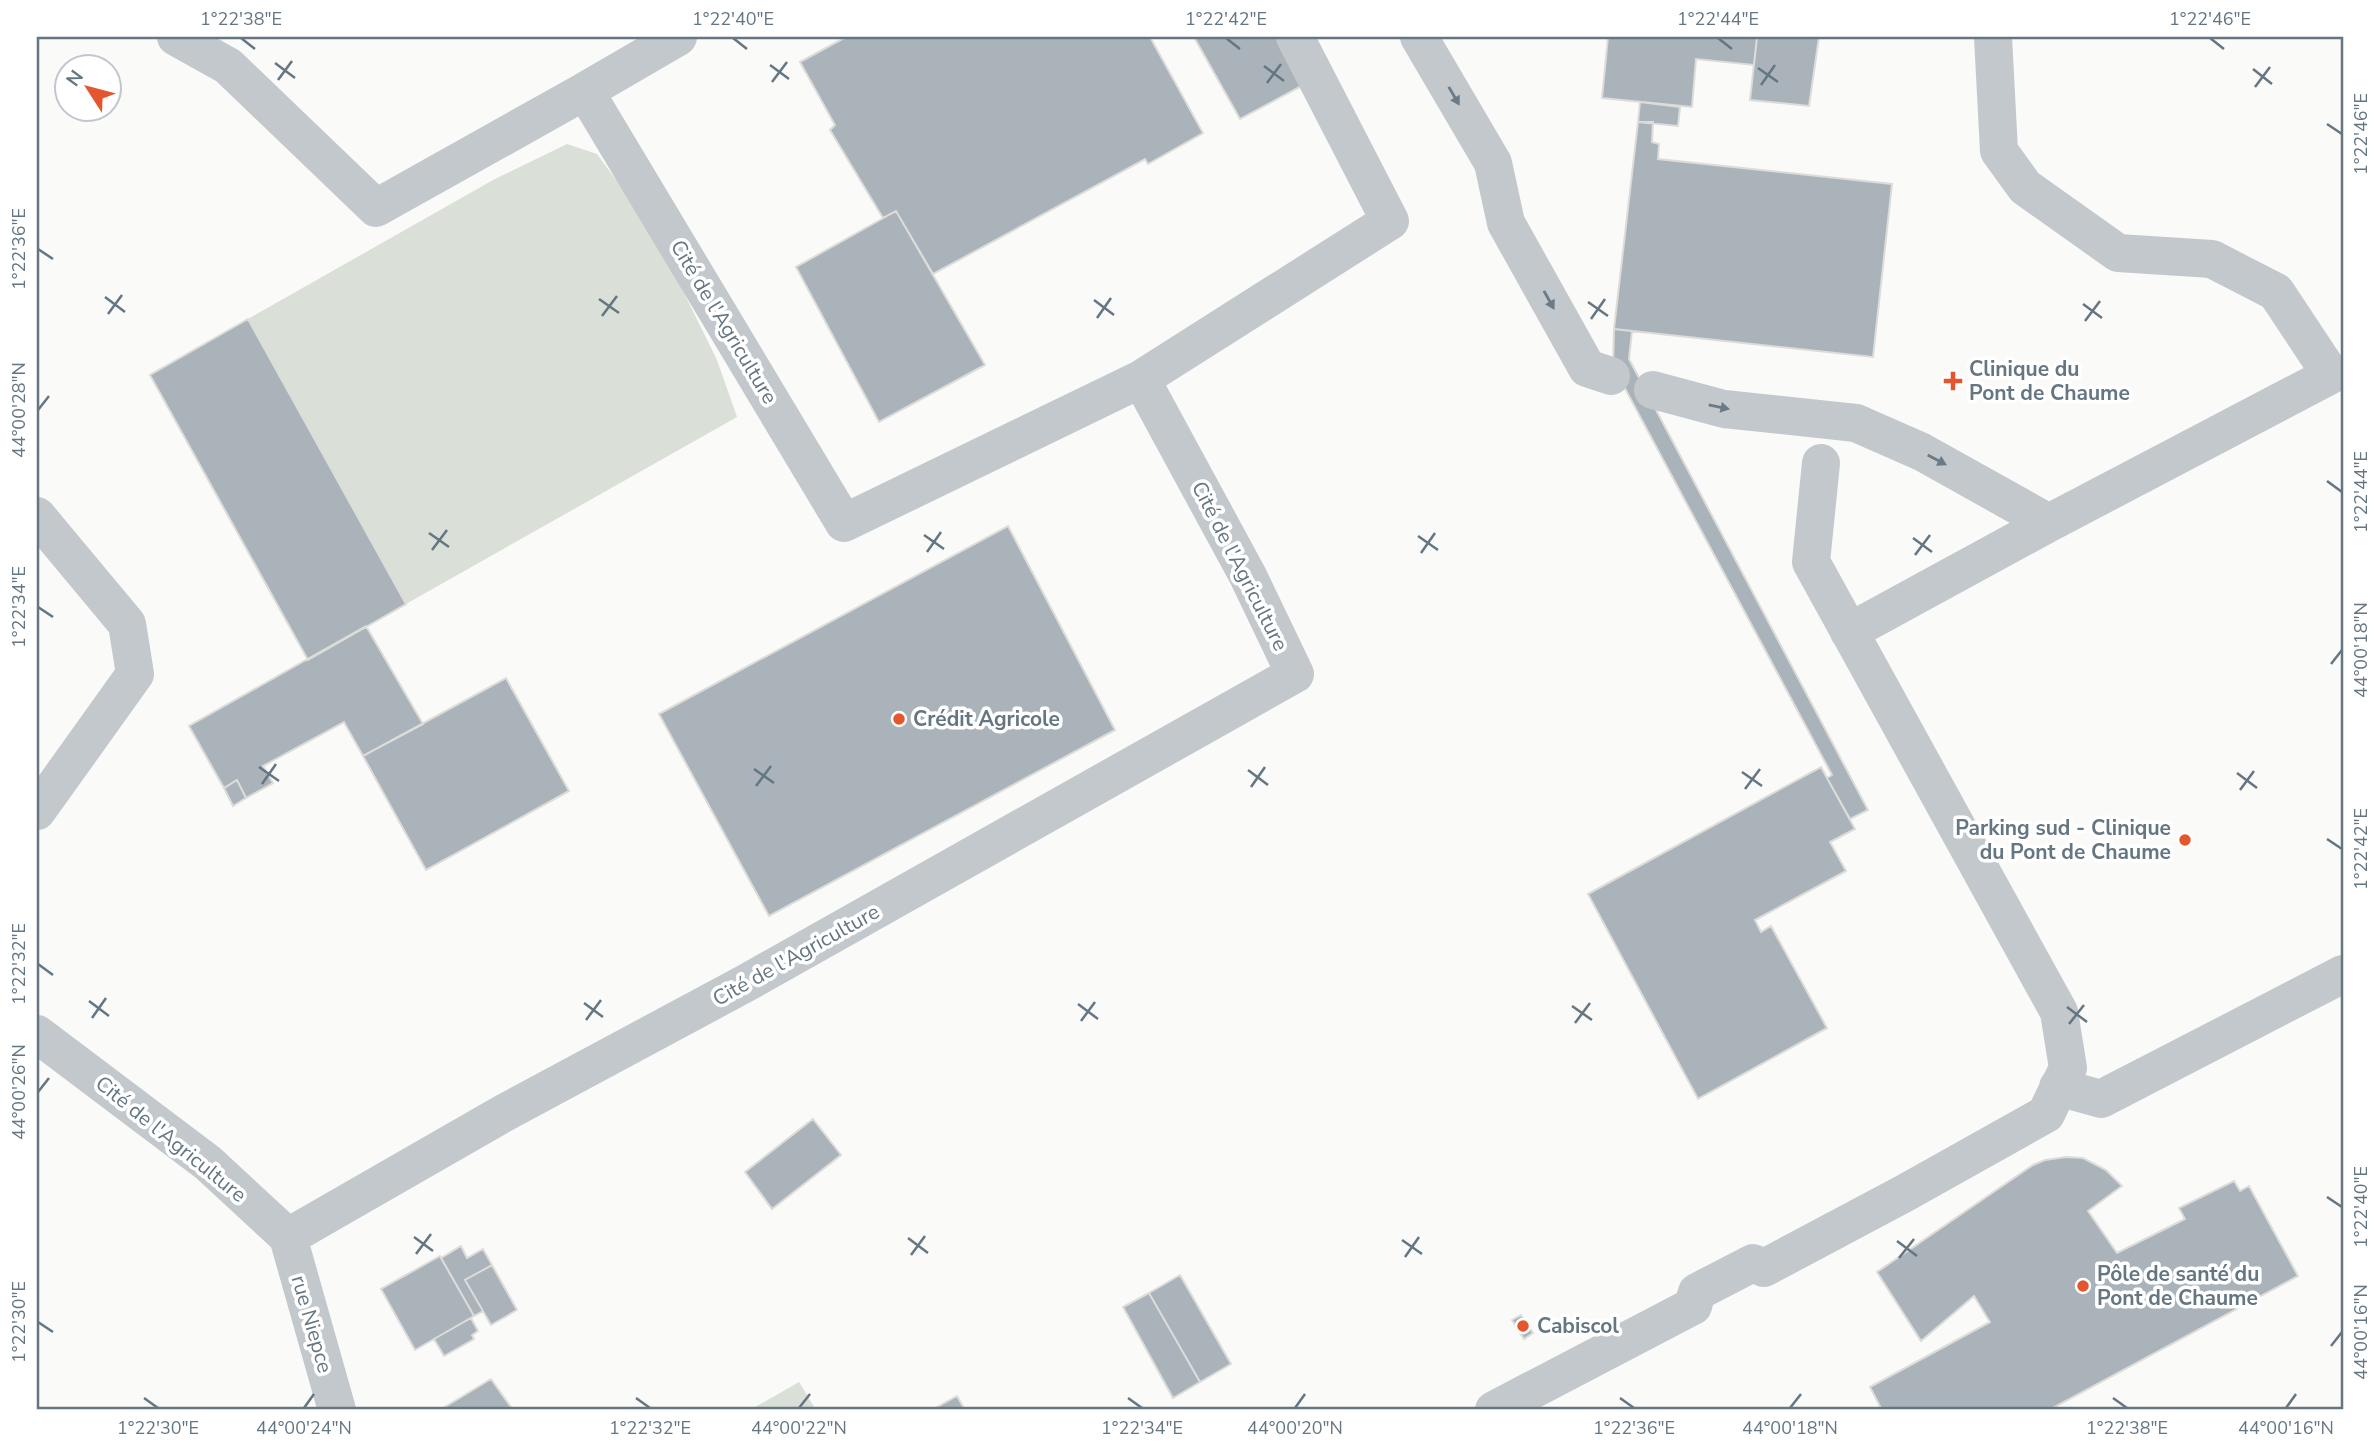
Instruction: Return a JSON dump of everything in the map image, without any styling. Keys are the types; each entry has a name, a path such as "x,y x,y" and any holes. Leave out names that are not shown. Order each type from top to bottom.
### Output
{"street":[{"path":"176,37 225,51 376,208 678,37"},
{"name":"Cité de l'Agriculture","path":"585,91 844,523 1141,379 1390,221 1295,37"},
{"path":"1419,37 1493,163 1506,223 1573,344 1587,368 1611,376"},
{"path":"1849,632 2049,523 2337,386 2276,292 2212,258 2118,253 2025,187 1999,151 1993,41"},
{"name":"Cité de l'Agriculture","path":"37,1034 208,1163 288,1237 503,1112 722,996 1295,674 1248,576 1141,379"},
{"path":"1653,390 1724,409 1856,422 1922,452 2049,523"},
{"path":"1494,1410 1693,1306 1697,1292 1753,1263 1764,1268 2046,1114 2068,1068 2059,1012 1811,562 1821,463"},
{"path":"37,516 127,624 135,674 37,811"},
{"path":"2059,1087 2101,1099 2343,974"},
{"name":"rue Niepce","path":"288,1237 337,1410"}],"shaded area":[{"path":"567,144 597,154 654,232 717,360 737,417 406,604 248,319 493,180"},
{"path":"799,1382 816,1410 750,1410"}],"building":[{"path":"846,37 1150,37 1203,133 1148,164 1145,159 933,274 896,211 883,218 830,130 835,125 800,62"},
{"path":"1194,37 1281,37 1307,83 1240,119"},
{"path":"1608,37 1757,37 1754,65 1696,59 1692,107 1602,98"},
{"path":"1757,37 1819,37 1809,106 1750,100"},
{"path":"1640,102 1680,107 1678,126 1638,122"},
{"path":"1638,122 1653,122 1652,142 1659,144 1658,159 1892,184 1873,357 1614,329"},
{"path":"896,211 985,365 879,422 796,267"},
{"path":"248,319 406,604 308,660 150,375"},
{"path":"1614,329 1632,331 1629,359 1868,810 1850,819 1827,778 1832,775 1613,366"},
{"path":"1008,526 1115,730 769,916 659,714"},
{"path":"366,626 423,724 363,756 344,722 263,766 273,783 246,798 237,780 224,788 189,726"},
{"path":"506,678 569,791 426,870 363,756"},
{"path":"1821,767 1855,829 1830,842 1846,871 1755,920 1761,932 1771,926 1827,1028 1698,1099 1588,894"},
{"path":"237,780 246,798 233,806 224,788"},
{"path":"813,1119 841,1155 772,1209 745,1172"},
{"name":"Pôle de santé du Pont de Chaume","path":"2066,1157 2083,1158 2106,1170 2122,1186 2088,1211 2117,1253 2185,1219 2179,1208 2234,1181 2240,1191 2249,1186 2298,1276 2049,1410 1882,1410 1870,1387 1990,1322 1974,1296 1921,1341 1877,1272 2033,1165"},
{"path":"461,1246 467,1258 483,1249 492,1265 465,1280 483,1311 474,1316 441,1258"},
{"path":"440,1256 474,1316 415,1350 381,1289"},
{"path":"492,1265 517,1310 491,1325 465,1280"},
{"path":"1180,1275 1231,1364 1200,1382 1149,1293"},
{"path":"1149,1293 1200,1382 1173,1398 1123,1307"},
{"name":"Cabiscol","path":"1521,1315 1533,1333 1524,1339 1512,1320"},
{"path":"471,1318 478,1331 472,1335 474,1339 444,1356 434,1339"},
{"path":"491,1379 513,1410 440,1410"},
{"path":"957,1396 965,1410 932,1410"}],"place":[{"name":"Clinique du Pont de Chaume","path":"1953,381"},
{"name":"Crédit Agricole","path":"899,719"},
{"name":"Parking sud - Clinique du Pont de Chaume","path":"2185,840"},
{"name":"Pôle de santé du Pont de Chaume","path":"2083,1286"},
{"name":"Cabiscol","path":"1523,1326"}]}
